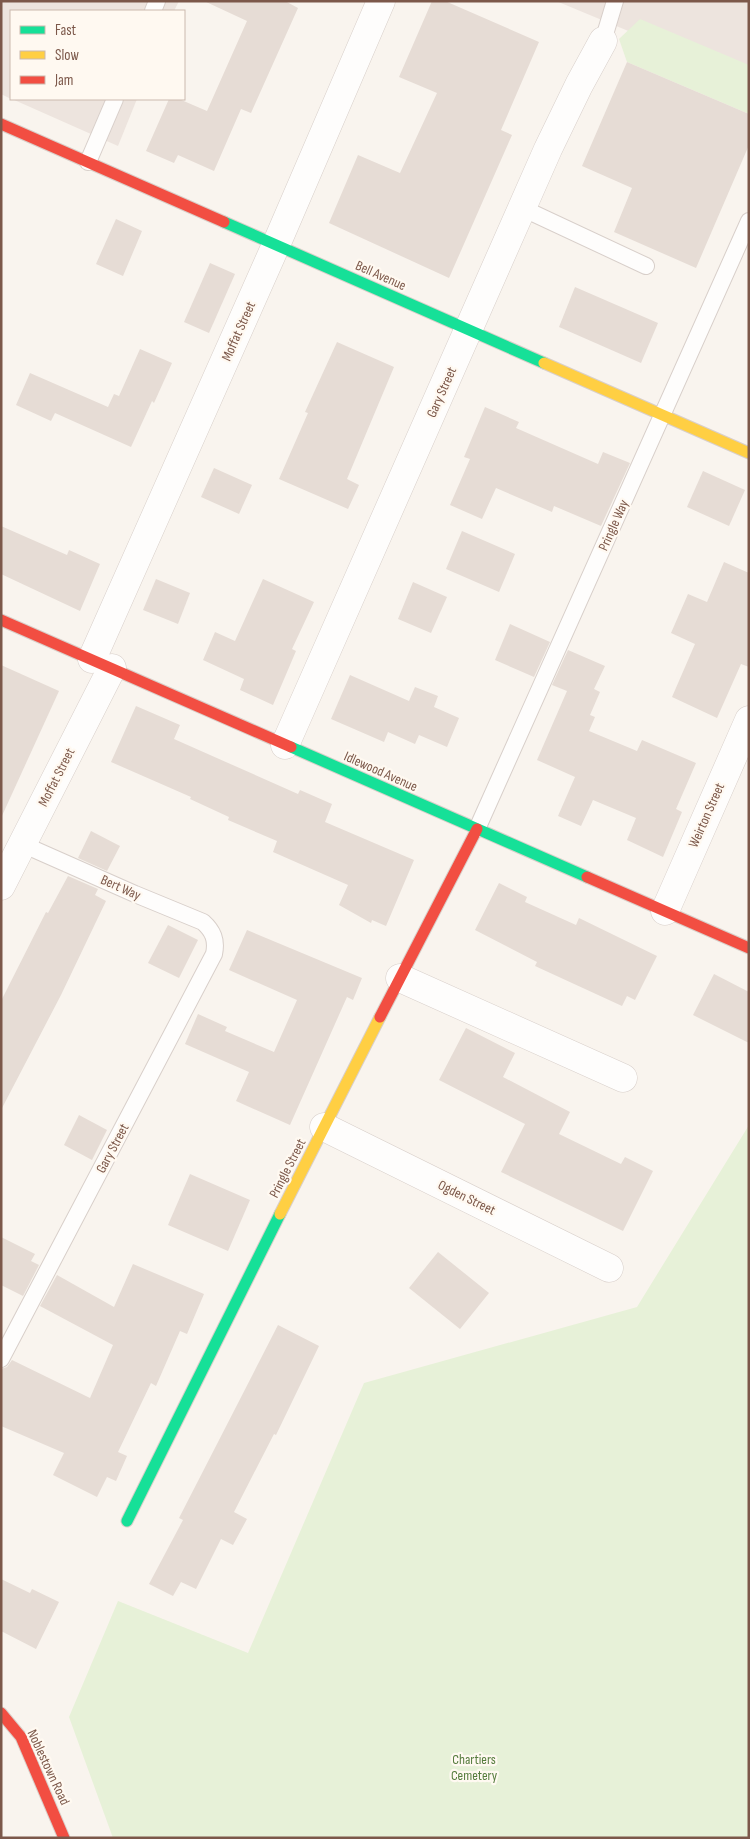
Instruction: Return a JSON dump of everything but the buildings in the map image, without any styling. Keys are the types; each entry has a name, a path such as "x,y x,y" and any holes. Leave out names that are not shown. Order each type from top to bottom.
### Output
{"street":[{"name":"Moffat Street","path":"1,886 22,844 102,663 276,245 381,1"},
{"name":"Gary Street","path":"285,745 522,208 560,125 603,41"},
{"name":"Bell Avenue","path":"1,124 749,454"},
{"name":"Idlewood Avenue","path":"1,620 749,948"},
{"name":"Weirton Street","path":"665,911 749,720"},
{"name":"Pringle Street","path":"127,1521 324,1127 477,829"},
{"path":"400,978 623,1078"},
{"name":"Ogden Street","path":"324,1127 609,1268"},
{"name":"Noblestown Road","path":"1,1713 21,1737 64,1838"}],"lane":[{"path":"603,41 615,1"},
{"path":"88,162 116,100"},
{"path":"522,208 646,266"},
{"name":"Pringle Way","path":"477,829 749,221"},
{"name":"Bert Way","path":"22,844 134,894 203,922 210,928 214,936"},
{"name":"Gary Street","path":"1,1359 214,954 216,945 214,936"}],"shaded area":[{"path":"1,1 179,1 174,10 10,10 10,98 1,94"},
{"path":"556,1 749,1 749,81"},
{"path":"14,100 137,100 118,146"}],"green space":[{"path":"640,19 749,65 749,114 627,62 619,39"},
{"name":"Chartiers Cemetery","path":"749,1125 749,1838 113,1838 69,1717 118,1601 248,1653 364,1383 637,1307"}],"traffic: fast":[{"path":"224,222 544,363"},
{"path":"291,747 587,877"},
{"path":"127,1521 280,1214"}],"traffic: slow":[{"path":"544,363 749,453"},
{"path":"280,1214 380,1017"}],"traffic: jam":[{"path":"1,124 224,222"},
{"path":"1,620 291,747"},
{"path":"380,1017 477,829"},
{"path":"587,877 749,948"},
{"path":"1,1713 21,1737 64,1838"}]}
